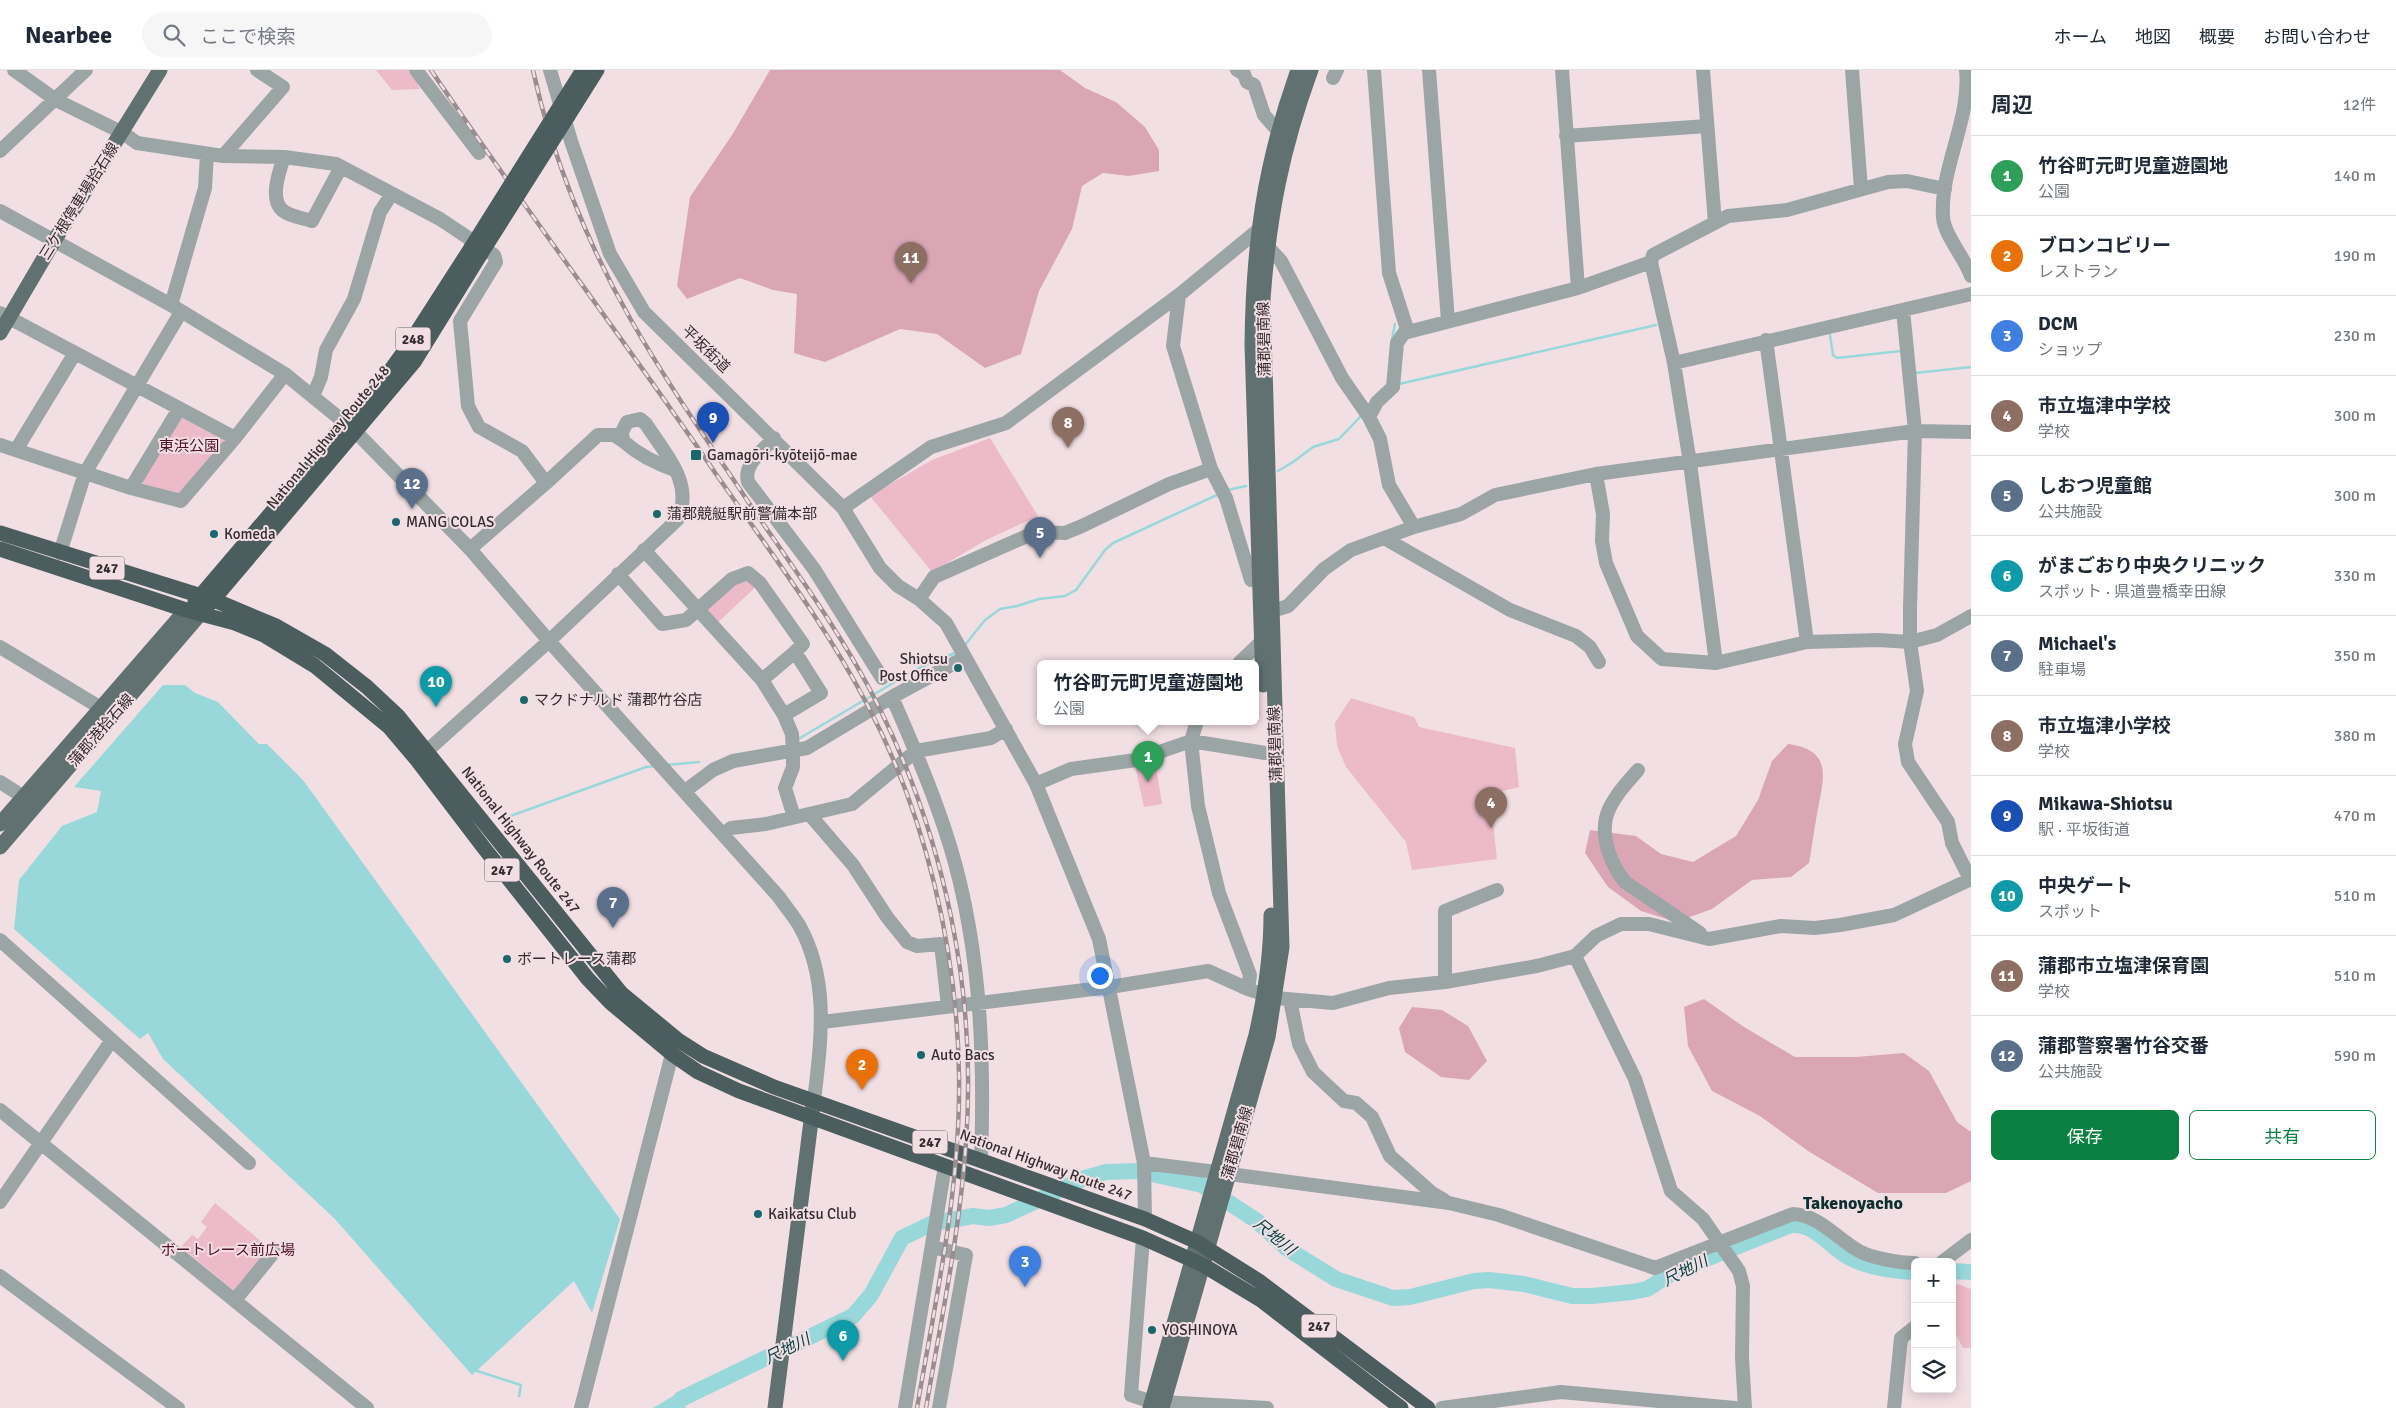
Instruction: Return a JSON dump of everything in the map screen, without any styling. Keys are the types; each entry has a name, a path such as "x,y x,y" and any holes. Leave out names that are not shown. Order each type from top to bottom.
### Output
{"highway":[{"name":"National Highway Route 248","path":"476,251 583,70"},
{"name":"National Highway Route 248","path":"193,611 207,599 350,428 476,251 597,70"},
{"name":"National Highway Route 247","path":"0,533 207,599 276,626 324,654 373,692 398,716 428,750 621,993 678,1040 704,1056 744,1076 1145,1219 1202,1246 1259,1281 1428,1408"},
{"name":"247","path":"0,549 235,623 289,649 329,677 389,728 417,760 588,979 611,1003 672,1054 698,1072 738,1091 1143,1238 1198,1263 1261,1300 1394,1407"}],"main road":[{"name":"三ケ根停車場拾石線","path":"0,333 5,315 123,132 160,70"},
{"name":"蒲郡碧南線","path":"1277,997 1271,949 1262,641 1266,613 1259,571 1252,294 1257,231 1278,131 1298,70"},
{"name":"蒲郡碧南線","path":"1157,1405 1218,1187 1268,1037 1277,997 1282,946 1266,613 1263,333 1267,246 1275,190 1286,143 1310,70"},
{"name":"蒲郡港拾石線","path":"0,847 37,805 106,714 193,611"},
{"name":"蒲郡港拾石線","path":"0,824 23,797 106,714"},
{"path":"775,1408 814,1101"}],"street":[{"path":"14,70 56,100 123,132 137,143 223,156 284,158 336,164 391,195 440,219 494,255 496,262 460,321 468,406 479,427 522,451 546,483"},
{"path":"0,151 86,70"},
{"path":"223,156 283,87 257,70"},
{"path":"416,70 479,153"},
{"name":"平坂街道","path":"550,70 571,142 610,254 644,312 843,508 880,568 898,586 919,599 946,623 1036,784 1099,939 1110,987 1144,1169 1145,1219"},
{"path":"1237,70 1244,74 1247,82 1254,86 1264,115 1278,131"},
{"path":"1374,70 1389,273 1408,332"},
{"path":"1429,70 1448,322"},
{"path":"1562,70 1578,288"},
{"path":"1703,70 1715,224"},
{"path":"1852,70 1861,188"},
{"path":"1966,70 1968,96 1945,188 1943,219 1971,276"},
{"path":"1566,136 1707,126"},
{"path":"60,553 85,473 136,386 176,308 205,188 207,154"},
{"path":"284,158 276,188 279,207 285,212 312,221 341,167"},
{"path":"1716,663 1690,463 1674,363 1651,262 1653,255 1728,216 1787,210 1888,182 1907,181 1945,188"},
{"path":"313,396 321,377 326,350 354,299 380,212 391,195"},
{"path":"0,211 176,308 285,374 350,428 470,549 549,641 724,834 779,897 799,925 818,979 822,1000 822,1022 814,1101"},
{"path":"843,508 930,447 1006,423 1179,295 1257,231"},
{"path":"1267,246 1282,261 1342,378 1366,413 1380,440 1389,485 1414,527"},
{"path":"1366,413 1393,387 1397,343 1404,333 1578,288 1651,262"},
{"path":"1674,363 1766,340 1971,294"},
{"path":"1179,295 1173,346 1211,469 1222,492 1251,580 1259,571"},
{"path":"822,1022 1110,987 1208,972 1248,989 1277,997 1333,1003 1389,988 1445,982 1538,966 1574,956 1596,936 1621,924 1649,924 1709,939 1781,926 1815,928 1894,915 1970,879 1952,843 1948,822 1908,762 1905,744 1917,691 1910,642 1915,431 1903,310"},
{"path":"5,315 235,438"},
{"path":"1766,340 1807,642"},
{"path":"16,450 74,353"},
{"path":"0,445 131,488 181,501 235,438 285,374"},
{"path":"131,488 178,409"},
{"path":"428,750 549,641 678,519 683,506 682,482 640,419 627,422 622,432 623,441"},
{"path":"1266,613 1288,606 1324,569 1351,550 1414,527 1461,514 1495,495 1596,474 1690,463 1915,431 1971,432"},
{"path":"470,549 598,436 614,435 635,452 653,462 675,470"},
{"path":"774,438 748,467 746,474 748,482 814,569 882,678"},
{"path":"919,599 934,577 1036,532 1065,532 1082,526 1169,484 1211,469"},
{"path":"1596,474 1603,514 1602,541 1606,563 1637,636 1662,659 1716,663 1807,642 1878,640 1910,642 1937,634 1971,616"},
{"path":"1384,538 1510,610 1576,636 1590,647 1599,662"},
{"path":"644,550 762,680 784,715 792,734 793,752 793,767 785,788 794,816"},
{"path":"618,574 662,624 686,620 696,609 732,579 748,573 760,584 803,644 762,680"},
{"path":"1242,660 1262,641"},
{"path":"0,647 106,714"},
{"path":"784,715 821,693 795,652"},
{"path":"684,791 713,770 733,762 807,748 892,697 961,652"},
{"path":"892,697 916,751 944,828 967,916 979,1002 984,1095 981,1160"},
{"path":"1195,725 1191,741 1198,806 1220,893 1250,975 1248,989"},
{"path":"724,834 731,828 766,824 852,804 916,751 992,738 1006,729"},
{"path":"1036,784 1071,769 1136,760 1191,741 1265,753"},
{"path":"1638,770 1616,798 1606,818 1609,855 1616,872 1625,882 1709,939"},
{"path":"0,782 37,805"},
{"path":"810,815 853,865 887,917 907,942 917,946 941,944 948,1006"},
{"path":"1445,982 1445,911 1497,890"},
{"path":"0,940 249,1163"},
{"path":"1574,956 1635,1079 1671,1191 1703,1219 1739,1272 1743,1286 1742,1358 1745,1408"},
{"path":"1277,997 1312,1072 1344,1101 1356,1103 1372,1117 1390,1156 1432,1193 1449,1203"},
{"path":"0,1202 112,1040"},
{"path":"581,1408 672,1054"},
{"path":"0,1110 367,1408"},
{"path":"905,1408 945,1166"},
{"path":"1144,1169 1218,1187 1449,1203 1499,1215 1655,1268 1723,1247 1793,1214 1805,1215 1814,1219 1860,1252 1911,1263"},
{"path":"1143,1238 1131,1395 1157,1405 1267,1408"},
{"path":"1949,1258 1971,1240"},
{"path":"933,1241 966,1255 939,1408"},
{"path":"236,1300 274,1252"},
{"path":"0,1276 178,1408"},
{"path":"1894,1408 1901,1338 1911,1330"},
{"path":"1442,1408 1561,1392 1735,1408"}],"green space":[{"path":"376,70 410,70 420,89 392,90"},
{"name":"東浜公園","path":"180,417 224,440 177,495 142,483"},
{"path":"990,438 1038,516 986,540 932,572 870,496 932,460"},
{"path":"748,573 760,583 713,627 696,609"},
{"path":"1351,698 1414,717 1419,727 1515,748 1519,787 1490,794 1497,859 1412,870 1406,842 1346,767 1337,746 1335,723"},
{"path":"1154,754 1162,804 1144,807 1134,761"},
{"name":"ボートレース前広場","path":"215,1203 274,1252 237,1293 181,1247 192,1235 198,1239 207,1227 201,1222"},
{"path":"1956,1283 1971,1289 1971,1348 1963,1348 1956,1335"}],"shaded area":[{"path":"770,70 1060,70 1085,88 1116,102 1145,127 1159,150 1159,171 1129,176 1103,173 1082,186 1072,229 1039,291 1021,354 985,368 937,334 900,329 825,362 794,353 797,294 773,290 740,278 687,299 677,286 690,197 732,135"},
{"path":"1788,744 1803,747 1813,753 1819,760 1823,778 1809,863 1791,877 1752,880 1712,909 1676,922 1641,911 1608,887 1585,853 1590,830 1636,836 1661,854 1693,862 1736,836 1758,800 1772,761"},
{"path":"1704,999 1744,1027 1795,1057 1856,1057 1904,1053 1929,1071 1957,1122 1971,1132 1971,1181 1946,1193 1878,1193 1808,1151 1760,1116 1712,1091 1688,1046 1684,1007"},
{"path":"1412,1007 1442,1010 1468,1026 1487,1061 1469,1080 1441,1077 1405,1052 1399,1028"}],"water":[{"path":"163,685 185,685 195,693 218,702 259,744 267,744 303,780 620,1219 592,1313 574,1281 472,1375 334,1218 163,1059 148,1033 140,1039 14,929 19,880 62,826 97,812 101,791 74,787"},
{"path":"678,1393 686,1408 653,1408"}],"waterway":[{"path":"1392,339 1395,324"},
{"path":"1399,384 1656,325"},
{"path":"1830,335 1833,355 1837,358 1901,351"},
{"path":"1915,373 1971,367"},
{"path":"1278,471 1313,447 1339,439 1362,415"},
{"path":"1228,490 1246,486"},
{"path":"965,645 985,620 1000,609 1039,599 1065,596 1076,590 1105,550 1113,543 1219,494"},
{"path":"800,738 917,669 957,652"},
{"path":"666,765 699,762"},
{"path":"505,818 646,767 656,766"},
{"name":"尺地川","path":"681,1399 853,1316 871,1295 902,1238 933,1223 973,1216 989,1218 1006,1215 1085,1178 1106,1172 1138,1171 1202,1185 1257,1221 1286,1248 1336,1279 1393,1298 1410,1297 1474,1281 1489,1280 1524,1284 1572,1296 1632,1292 1647,1289 1676,1271 1791,1225 1800,1225 1808,1228 1842,1253 1857,1261 1881,1268 1911,1272"},
{"name":"尺地川","path":"1956,1271 1971,1272"},
{"path":"474,1370 521,1385 519,1396"}],"railway":[{"path":"431,70 501,172 681,423 815,617 868,706 906,792 922,838 945,932 957,1027 959,1074 959,1116 952,1200 917,1408"},
{"path":"533,70 550,134 561,166 586,230 615,291 674,390 817,602 864,679 901,756 922,809 938,863 961,973 966,1029 968,1086 966,1142 959,1209 926,1408"}],"place":[{"name":"蒲郡市立塩津保育園","path":"911,283"},
{"name":"Mikawa-Shiotsu","path":"713,443"},
{"name":"市立塩津小学校","path":"1068,448"},
{"name":"Gamagōri-kyōteijō-mae","path":"696,455"},
{"name":"蒲郡警察署竹谷交番","path":"412,509"},
{"name":"蒲郡競艇駅前警備本部","path":"657,514"},
{"name":"MANG COLAS","path":"396,522"},
{"name":"Komeda","path":"214,534"},
{"name":"しおつ児童館","path":"1040,558"},
{"name":"Shiotsu Post Office","path":"958,668"},
{"name":"マクドナルド 蒲郡竹谷店","path":"524,700"},
{"name":"中央ゲート","path":"436,707"},
{"name":"竹谷町元町児童遊園地","path":"1148,782"},
{"name":"市立塩津中学校","path":"1491,828"},
{"name":"Michael's","path":"613,928"},
{"name":"ボートレース蒲郡","path":"507,959"},
{"name":"Auto Bacs","path":"921,1055"},
{"name":"ブロンコビリー","path":"862,1090"},
{"name":"Kaikatsu Club","path":"758,1214"},
{"name":"DCM","path":"1025,1287"},
{"name":"YOSHINOYA","path":"1152,1330"},
{"name":"がまごおり中央クリニック","path":"843,1361"}],"district":[{"name":"Takenoyacho","path":"1853,1203"}]}
